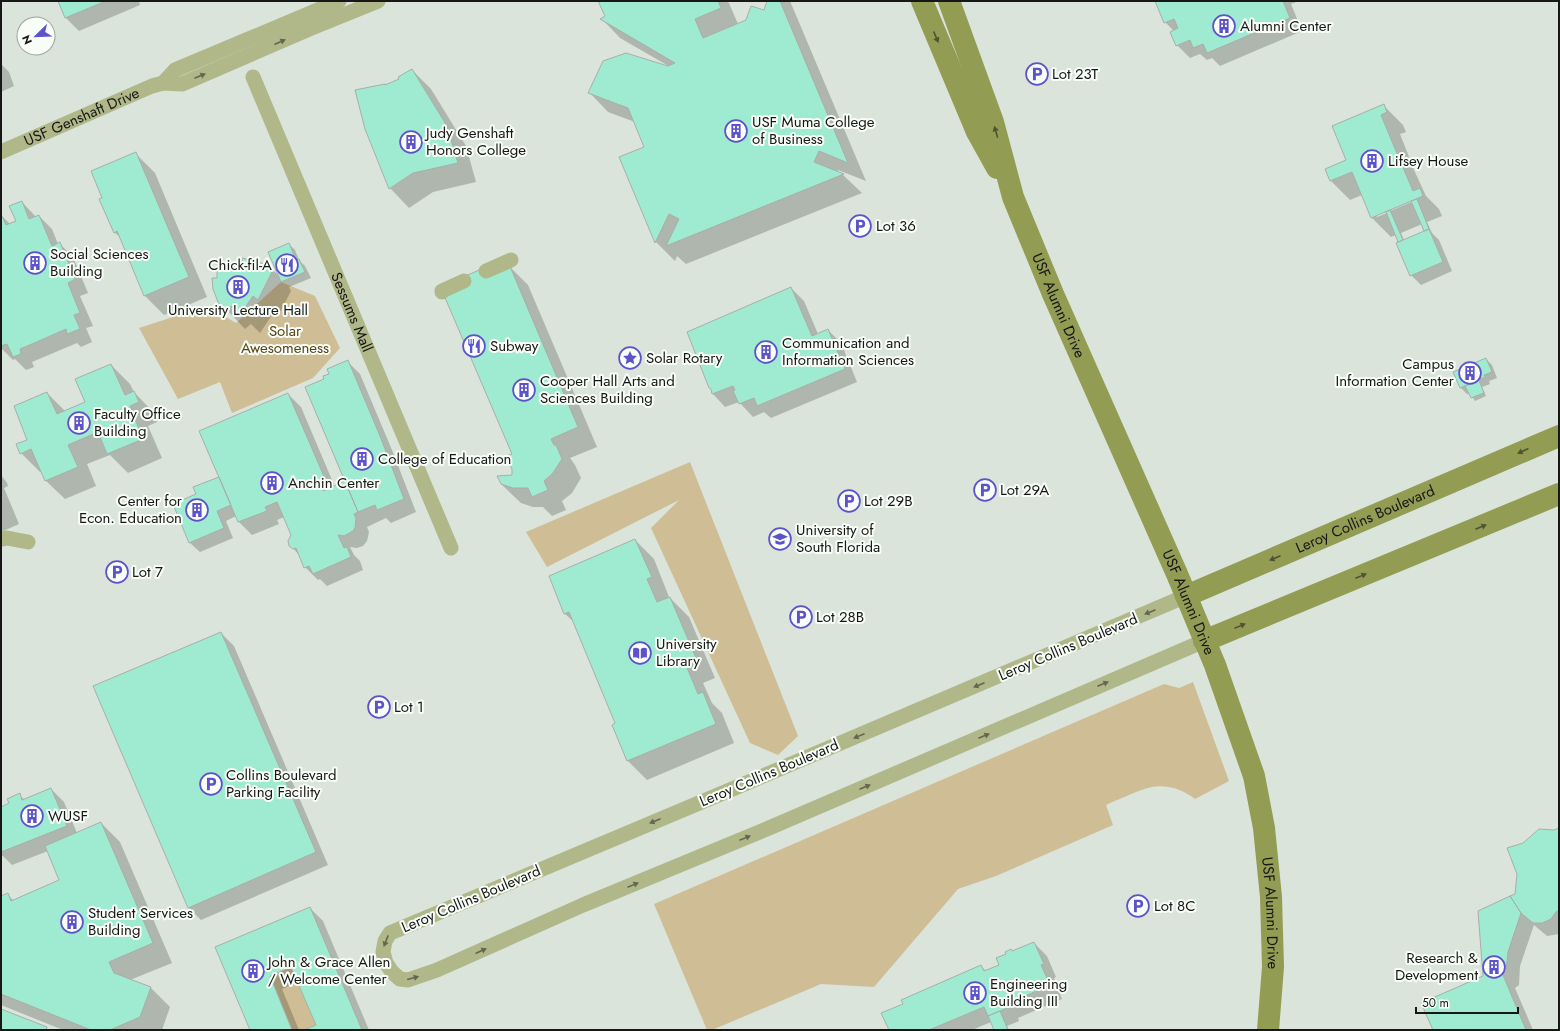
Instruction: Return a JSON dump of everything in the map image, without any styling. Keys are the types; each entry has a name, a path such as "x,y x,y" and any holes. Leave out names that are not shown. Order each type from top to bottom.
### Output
{"street":[{"path":"163,83 175,70 339,1"},
{"path":"163,83 182,84 378,1"},
{"name":"USF Alumni Drive","path":"922,1 977,132 1013,197 1056,301 1186,596 1215,665 1236,722 1254,776 1264,828 1271,897 1273,967 1268,1030"},
{"name":"USF Alumni Drive","path":"949,1 993,122 1013,197"},
{"name":"Sessums Mall","path":"253,77 451,548"},
{"name":"USF Genshaft Drive","path":"1,152 73,122 152,86 163,83"},
{"path":"486,271 511,260"},
{"path":"442,292 464,281"},
{"name":"Leroy Collins Boulevard","path":"1559,436 749,782 390,932 384,941 383,952 386,963 392,972 400,979 408,980 437,970 590,902 769,828 1204,641 1559,494"},
{"path":"1,539 7,538 28,542"}],"shaded area":[{"name":"University of South Florida","path":"1,1 1559,1 1559,1030 1,1030"}],"green space":[{"name":"Solar Awesomeness","path":"281,282 315,296 340,348 313,378 232,413 220,382 178,399 139,328 207,306 236,323"},
{"path":"690,462 798,736 778,755 750,743 651,528 679,500 547,567 526,532"},
{"path":"1193,682 1229,781 1195,799 1181,790 1164,786 1147,788 1135,792 1106,805 1113,825 996,876 958,889 874,987 821,984 712,1030 707,1030 654,904 1164,684 1179,688"},
{"path":"291,967 316,1025 304,1030 292,1030 270,976"}],"building":[{"path":"58,1 106,1 65,18"},
{"name":"USF Muma College of Business","path":"598,1 718,1 721,8 695,19 703,38 746,20 751,6 764,10 767,1 780,1 848,163 819,151 814,162 844,174 666,246 679,219 669,214 655,243 619,157 644,147 628,108 588,93 603,61 626,53 668,66 675,63 600,19 605,16"},
{"name":"Alumni Center","path":"1155,1 1283,1 1290,18 1207,53 1203,44 1193,48 1190,40 1176,46 1170,32 1178,28 1174,19 1164,23"},
{"name":"Judy Genshaft Honors College","path":"412,69 447,126 458,163 413,173 389,189 365,129 355,90 385,85 399,79 398,77"},
{"name":"Lifsey House","path":"1384,104 1387,112 1381,115 1396,151 1413,191 1420,188 1423,196 1371,218 1352,172 1330,181 1325,169 1346,160 1332,126"},
{"path":"136,152 189,277 144,296 117,231 114,233 99,199 102,198 91,171"},
{"path":"1417,199 1429,229 1424,231 1411,201"},
{"name":"Social Sciences Building","path":"22,201 29,219 39,215 52,246 60,242 75,279 68,283 80,313 74,315 80,329 67,334 66,329 20,349 21,354 13,357 7,344 1,346 1,214 6,225 16,221 9,206"},
{"path":"1390,210 1403,240 1398,242 1386,212"},
{"path":"1429,229 1443,262 1410,276 1396,243"},
{"path":"289,243 296,260 299,259 305,272 281,282 268,252"},
{"name":"University Lecture Hall","path":"242,258 269,265 272,272 258,300 253,296 240,315 231,306 225,310 218,302 213,289 212,278 217,278 217,263 242,266"},
{"name":"Cooper Hall Arts and Sciences Building","path":"509,264 578,427 551,439 554,445 556,445 562,459 553,473 544,481 548,490 532,497 528,488 513,488 501,484 497,476 512,475 512,469 506,456 512,454 443,293 463,277 484,268"},
{"name":"Communication and Information Sciences","path":"791,287 812,336 828,329 845,369 757,406 754,398 739,404 733,391 735,390 733,386 712,394 687,332"},
{"name":"Campus Information Center","path":"1486,358 1492,372 1484,375 1485,377 1460,388 1453,372"},
{"name":"College of Education","path":"348,360 380,436 404,499 377,510 375,505 358,512 305,387 324,379 323,376 329,374 327,369"},
{"name":"Faculty Office Building","path":"111,364 125,395 134,391 139,402 130,406 143,439 107,454 98,432 68,445 78,467 45,481 31,449 20,454 16,444 27,440 14,406 47,392 57,414 85,402 75,379"},
{"path":"1479,380 1484,393 1471,398 1465,386"},
{"name":"Anchin Center","path":"288,393 326,481 320,484 323,491 345,481 358,512 354,514 356,518 355,528 353,531 344,536 338,535 344,548 347,547 351,557 313,574 309,566 304,568 296,548 293,549 289,546 288,541 291,535 277,502 265,507 267,511 238,522 199,431"},
{"name":"Center for Econ. Education","path":"219,477 231,505 217,511 224,528 189,543 173,504 196,494 193,487"},
{"name":"University Library","path":"635,539 652,577 647,579 657,602 670,597 696,658 685,663 698,694 703,692 716,724 627,761 612,725 615,723 569,612 564,614 549,576"},
{"name":"Collins Boulevard Parking Facility","path":"221,632 316,852 188,908 93,686"},
{"name":"WUSF","path":"51,788 67,826 1,852 1,807 9,803 7,799 20,793 22,800"},
{"name":"Student Services Building","path":"101,822 153,943 109,962 114,973 151,987 140,1017 110,1030 91,1030 1,994 1,896 8,893 11,901 59,880 45,846"},
{"path":"1559,828 1559,910 1551,919 1542,923 1533,923 1521,913 1510,896 1515,894 1517,874 1507,848 1523,843 1539,829 1554,830"},
{"name":"Research & Development","path":"1510,896 1521,913 1508,952 1506,971 1503,975 1526,1030 1433,1030 1421,1003 1483,976 1478,911"},
{"name":"John & Grace Allen / Welcome Center","path":"310,907 362,1030 304,1030 316,1025 291,967 270,976 292,1030 250,1030 215,947"},
{"name":"Engineering Building III","path":"1034,942 1044,964 1041,965 1050,985 1005,1005 1007,1008 988,1016 984,1007 929,1030 889,1030 881,1013 903,1004 901,1000 981,965 984,971 999,965 996,958 1006,954 1005,952 1011,949 1012,951"},
{"path":"1,1009 47,1027 46,1030 1,1030"},
{"path":"1000,1011 1008,1030 994,1030 988,1016"}],"place":[{"name":"Alumni Center","path":"1224,26"},
{"name":"Lot 23T","path":"1037,74"},
{"name":"USF Muma College of Business","path":"736,131"},
{"name":"Judy Genshaft Honors College","path":"411,142"},
{"name":"Lifsey House","path":"1372,161"},
{"name":"Lot 36","path":"860,226"},
{"name":"Social Sciences Building","path":"35,263"},
{"name":"Chick-fil-A","path":"287,265"},
{"name":"University Lecture Hall","path":"238,287"},
{"name":"Subway","path":"474,346"},
{"name":"Communication and Information Sciences","path":"766,352"},
{"name":"Solar Rotary","path":"630,358"},
{"name":"Campus Information Center","path":"1470,373"},
{"name":"Cooper Hall Arts and Sciences Building","path":"524,390"},
{"name":"Faculty Office Building","path":"79,423"},
{"name":"College of Education","path":"362,459"},
{"name":"Anchin Center","path":"272,483"},
{"name":"Lot 29A","path":"985,490"},
{"name":"Lot 29B","path":"849,501"},
{"name":"Center for Econ. Education","path":"197,510"},
{"name":"University of South Florida","path":"780,539"},
{"name":"Lot 7","path":"117,572"},
{"name":"Lot 28B","path":"801,617"},
{"name":"University Library","path":"640,653"},
{"name":"Lot 1","path":"379,707"},
{"name":"Collins Boulevard Parking Facility","path":"211,784"},
{"name":"WUSF","path":"32,816"},
{"name":"Lot 8C","path":"1138,906"},
{"name":"Student Services Building","path":"72,922"},
{"name":"Research & Development","path":"1494,967"},
{"name":"John & Grace Allen / Welcome Center","path":"253,971"},
{"name":"Engineering Building III","path":"975,993"}]}
